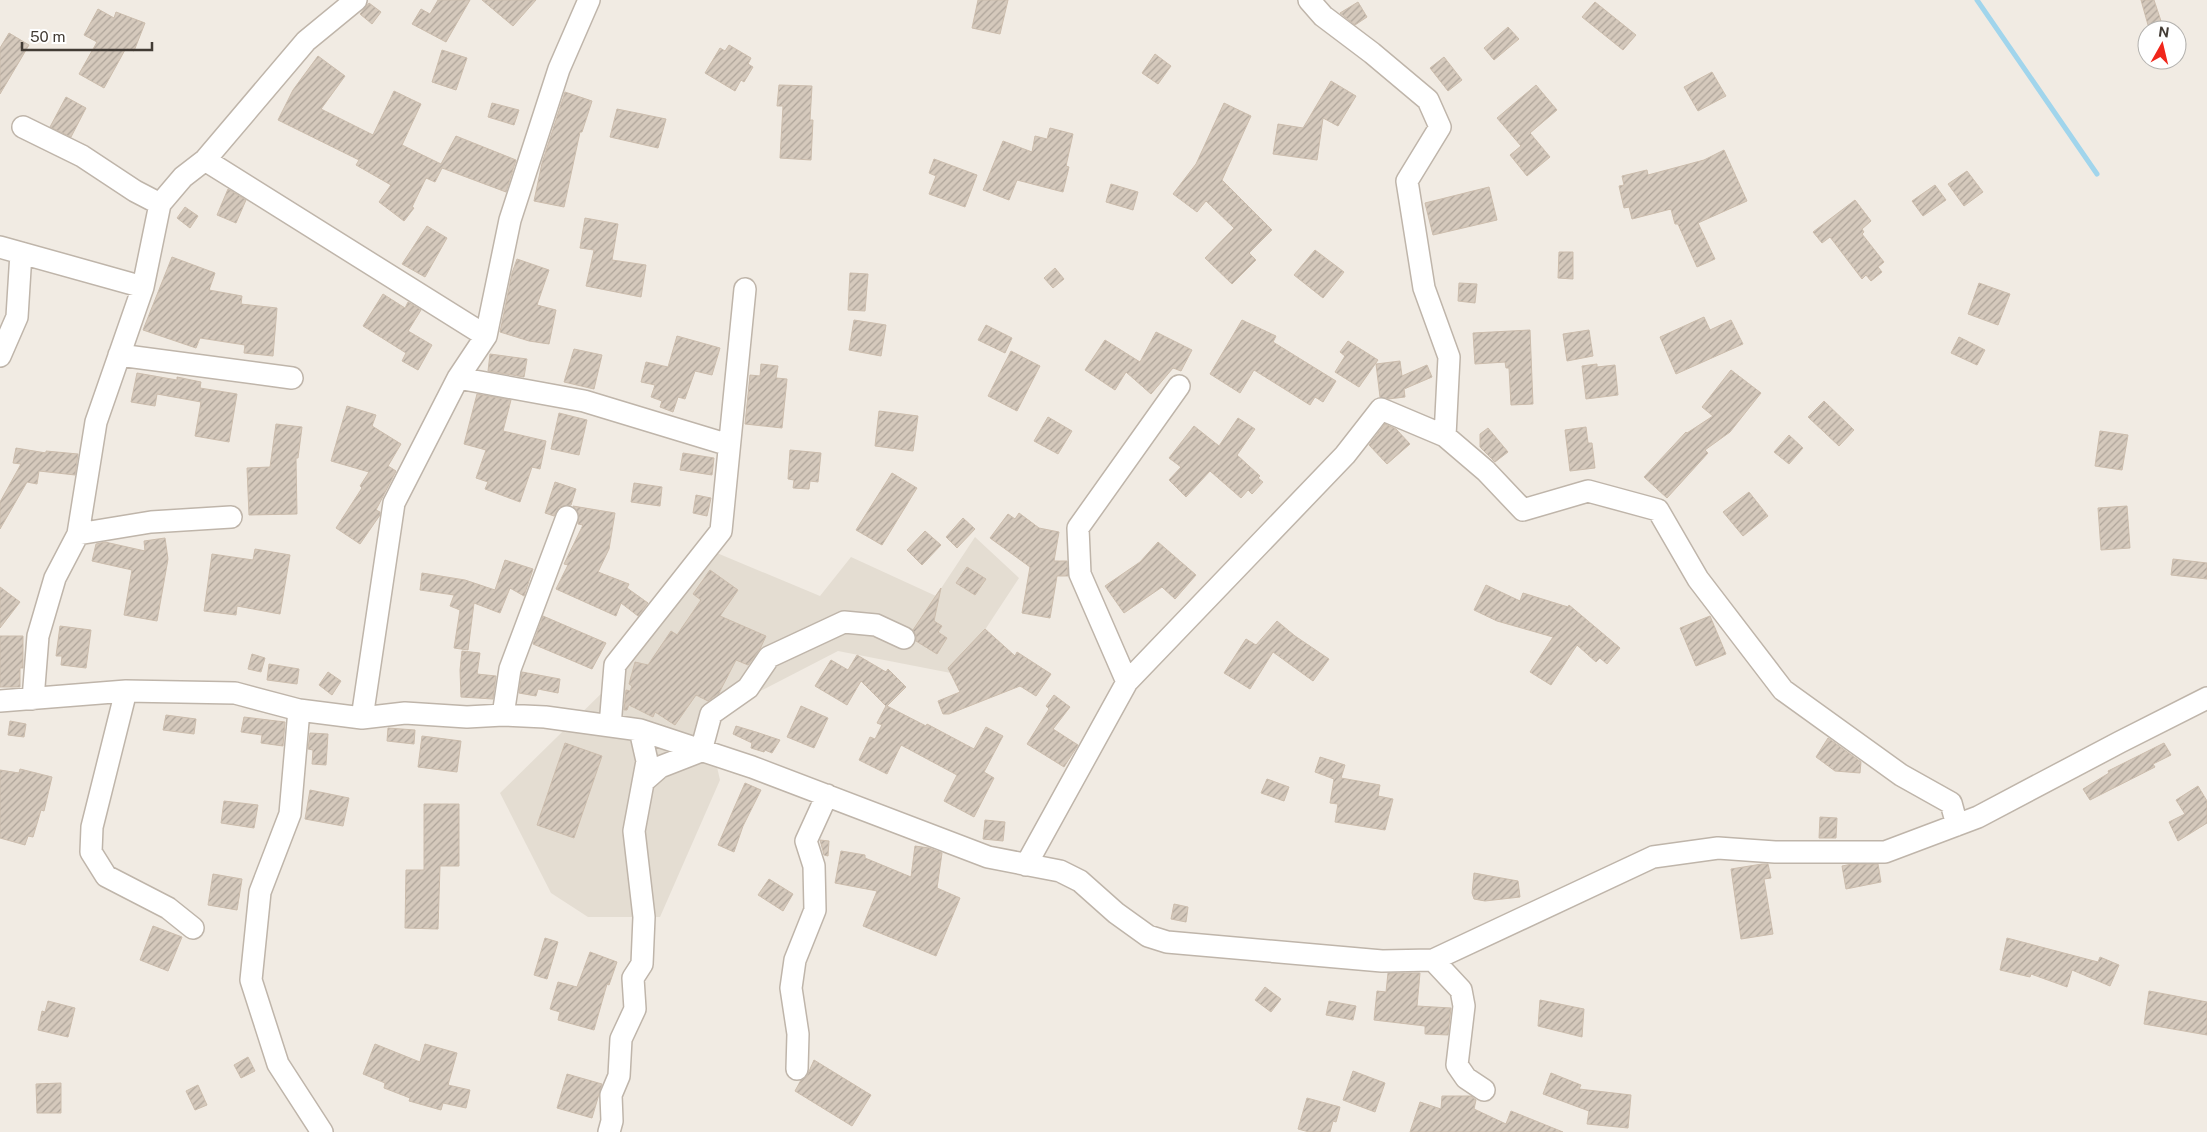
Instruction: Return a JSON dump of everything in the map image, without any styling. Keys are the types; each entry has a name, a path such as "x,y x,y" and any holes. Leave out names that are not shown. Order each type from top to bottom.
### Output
{"street":[{"path":"33,699 38,636 55,578 78,534 96,422 143,287 160,204 183,177 205,160 306,41 356,0"},
{"path":"362,718 394,503 458,378 486,336 510,220 559,69 589,0"},
{"path":"1309,0 1323,16 1372,53 1428,100 1440,127 1407,181 1424,288 1450,357 1445,436"},
{"path":"23,127 82,156 135,191 160,204"},
{"path":"205,160 486,336"},
{"path":"0,247 143,287"},
{"path":"0,356 17,317 21,253"},
{"path":"610,726 615,665 721,531 728,445 745,289"},
{"path":"119,355 292,378"},
{"path":"458,378 584,401 728,445"},
{"path":"1127,682 1080,574 1078,528 1179,386"},
{"path":"1026,864 1127,682 1345,455 1381,409 1445,436 1486,472 1523,510 1588,491 1658,510 1698,580 1783,690 1900,776 1950,803 1957,825"},
{"path":"78,534 150,522 231,517"},
{"path":"503,715 510,669 567,517"},
{"path":"701,751 711,714 748,688 769,657 844,622 876,625 904,638"},
{"path":"0,701 126,691 235,693 299,710 362,718 405,712 466,717 503,715 545,717 640,730 752,766 988,857 1060,871 1080,881 1116,913 1148,936 1167,942 1382,961 1433,960 1653,857 1718,848 1775,852 1885,852 1978,817 2207,698"},
{"path":"126,691 92,827 91,852 106,876 168,908 193,928"},
{"path":"299,710 290,814 260,892 251,980 278,1064 322,1132"},
{"path":"609,1132 612,1121 611,1095 619,1076 621,1039 635,1009 634,978 642,964 644,917 634,831 647,762 640,730"},
{"path":"644,781 660,767 701,751"},
{"path":"797,1069 798,1034 791,988 795,960 815,910 814,866 806,841 828,795"},
{"path":"1433,960 1461,990 1464,1006 1457,1065 1466,1078 1484,1090"}],"shaded area":[{"path":"975,537 1019,578 956,674 838,651 706,719 720,780 660,917 588,917 551,893 500,793 611,684 705,548 820,596 851,557 936,596"}],"building":[{"path":"438,0 470,0 446,42 412,24 421,9 430,14"},
{"path":"482,0 536,0 513,26"},
{"path":"978,0 1008,0 1000,34 972,28"},
{"path":"2141,0 2154,0 2161,20 2147,20"},
{"path":"1358,2 1367,17 1355,25 1340,13"},
{"path":"1595,2 1636,35 1623,50 1582,17"},
{"path":"369,3 381,12 372,24 360,14"},
{"path":"98,9 114,18 116,12 145,23 134,51 126,48 104,88 79,74 97,42 84,35"},
{"path":"1508,27 1519,39 1494,60 1484,48"},
{"path":"9,33 29,45 0,94 0,48"},
{"path":"729,45 751,58 748,64 753,67 744,82 741,80 735,91 705,73 720,48 725,51"},
{"path":"442,50 467,58 456,90 432,82"},
{"path":"1155,54 1171,66 1158,84 1142,73"},
{"path":"318,56 345,76 321,109 373,135 394,91 421,104 402,145 441,164 456,136 516,160 506,192 442,168 435,182 426,178 412,207 414,208 404,221 379,202 391,185 356,165 359,160 278,120 293,90"},
{"path":"1444,57 1462,80 1448,91 1430,68"},
{"path":"1712,72 1726,96 1698,111 1684,87"},
{"path":"1331,81 1356,96 1338,126 1323,118 1317,160 1273,154 1278,124 1303,128"},
{"path":"779,85 812,86 810,120 813,120 811,160 780,158 783,106 777,106"},
{"path":"1536,85 1557,110 1530,133 1550,157 1527,176 1510,155 1521,146 1497,118"},
{"path":"565,92 592,101 582,132 580,132 564,207 534,201 542,163"},
{"path":"66,97 86,108 71,137 50,127"},
{"path":"492,103 519,110 514,125 488,117"},
{"path":"1224,103 1251,116 1222,180 1272,230 1249,253 1256,260 1232,284 1205,258 1234,228 1206,201 1197,212 1173,194 1196,164"},
{"path":"617,109 666,119 658,148 610,137"},
{"path":"1050,128 1073,134 1066,166 1069,167 1063,192 1017,180 1009,200 983,190 1003,141 1032,152 1035,136 1047,139"},
{"path":"1724,150 1747,201 1698,223 1715,259 1697,267 1678,224 1675,224 1671,209 1632,219 1629,207 1624,208 1619,186 1624,185 1622,176 1647,170 1648,175 1704,160"},
{"path":"934,159 977,175 965,207 929,194 936,176 929,173"},
{"path":"1967,171 1983,192 1964,206 1948,184"},
{"path":"1111,184 1138,192 1133,210 1106,202"},
{"path":"1935,185 1946,200 1923,216 1912,201"},
{"path":"1489,187 1497,220 1433,235 1425,203"},
{"path":"228,189 246,200 236,223 217,215"},
{"path":"1855,200 1871,221 1862,229 1864,232 1862,234 1884,262 1878,267 1882,272 1871,281 1866,275 1862,279 1830,237 1822,243 1813,232"},
{"path":"185,207 198,216 190,228 177,218"},
{"path":"585,218 618,224 612,260 646,265 641,297 586,286 594,250 580,248"},
{"path":"427,226 447,238 425,277 402,264"},
{"path":"1315,250 1344,272 1323,298 1294,275"},
{"path":"1559,252 1573,252 1573,279 1558,278"},
{"path":"172,257 215,273 209,290 242,296 241,304 277,308 273,356 244,353 245,345 200,338 196,348 143,330"},
{"path":"517,259 549,270 537,305 556,310 549,344 529,341 500,332 512,273"},
{"path":"1055,268 1064,279 1053,288 1044,278"},
{"path":"850,273 868,274 865,311 848,310"},
{"path":"1459,283 1477,284 1475,303 1458,301"},
{"path":"1979,283 2010,294 1998,325 1968,314"},
{"path":"383,294 405,308 408,302 421,310 408,331 432,345 418,370 402,361 406,353 363,326"},
{"path":"1704,317 1710,330 1731,320 1743,344 1676,374 1660,337"},
{"path":"854,320 886,325 881,356 849,350"},
{"path":"1242,320 1276,336 1273,342 1336,381 1323,402 1315,397 1310,405 1254,370 1240,393 1210,374"},
{"path":"986,325 1012,338 1005,353 978,340"},
{"path":"1530,330 1533,404 1511,405 1509,368 1506,368 1505,362 1475,364 1473,333"},
{"path":"1589,330 1593,356 1567,361 1563,334"},
{"path":"1156,332 1192,350 1181,371 1173,368 1151,394 1126,372 1115,390 1085,370 1105,340 1140,362"},
{"path":"677,336 720,348 712,375 695,371 685,399 678,397 673,412 660,407 662,401 651,397 655,385 641,382 646,362 668,367"},
{"path":"1959,337 1985,350 1977,365 1951,353"},
{"path":"1348,341 1378,360 1359,387 1335,372 1345,356 1340,352"},
{"path":"574,349 602,355 594,389 564,382"},
{"path":"1011,351 1040,366 1017,411 988,396"},
{"path":"490,354 527,359 524,377 488,371"},
{"path":"1400,361 1402,376 1427,365 1432,377 1404,389 1405,397 1388,399 1380,397 1376,364"},
{"path":"761,364 778,366 776,378 787,379 782,428 745,424 750,375 760,376"},
{"path":"1597,364 1597,367 1615,365 1618,395 1586,399 1582,366"},
{"path":"1731,370 1761,393 1730,432 1705,450 1708,453 1667,498 1644,477 1686,432 1713,416 1702,407"},
{"path":"137,373 177,380 177,377 201,382 200,388 237,394 229,442 195,436 201,402 157,394 155,406 131,402"},
{"path":"477,394 511,400 503,431 546,441 540,469 532,467 520,502 485,489 488,482 476,478 486,450 464,444"},
{"path":"1824,401 1854,430 1839,446 1808,417"},
{"path":"347,406 376,415 372,426 401,444 388,466 396,471 376,510 380,512 380,515 360,544 336,528 362,488 360,486 369,472 331,461"},
{"path":"879,411 918,416 913,451 875,446"},
{"path":"559,413 587,420 579,455 551,449"},
{"path":"1048,417 1072,431 1058,454 1034,441"},
{"path":"1238,418 1255,429 1237,455 1260,476 1258,478 1263,482 1252,494 1248,490 1241,498 1210,471 1186,497 1169,480 1181,467 1169,458 1194,426 1219,446"},
{"path":"276,424 302,427 298,458 296,458 297,514 249,515 247,468 270,467"},
{"path":"1385,424 1396,429 1410,444 1387,464 1369,445"},
{"path":"1586,427 1588,443 1592,443 1595,468 1570,471 1565,430"},
{"path":"1488,428 1508,452 1495,462 1480,447 1480,434"},
{"path":"2100,431 2128,435 2122,470 2095,466"},
{"path":"1789,435 1803,448 1789,464 1774,452"},
{"path":"16,448 46,453 46,451 78,454 75,475 39,471 37,484 27,482 0,529 0,502 21,464 13,463"},
{"path":"790,450 821,453 818,482 810,481 809,489 793,488 794,480 788,479"},
{"path":"683,453 714,458 712,475 680,470"},
{"path":"892,473 917,488 882,545 856,530"},
{"path":"555,482 576,489 571,505 559,507 554,516 545,513"},
{"path":"634,483 662,487 660,506 631,502"},
{"path":"1749,492 1768,516 1743,536 1723,512"},
{"path":"696,495 711,498 707,516 693,513"},
{"path":"573,506 615,513 609,549 598,572 629,584 627,588 648,603 638,616 621,603 616,616 556,589 568,565 564,564 583,525 578,524 579,514"},
{"path":"2127,506 2130,548 2101,550 2098,508"},
{"path":"1019,513 1039,528 1059,532 1054,561 1067,561 1068,576 1057,576 1050,618 1022,613 1030,567 990,538 1008,514 1015,519"},
{"path":"963,518 975,529 957,548 946,537"},
{"path":"925,531 941,545 922,565 907,550"},
{"path":"165,538 168,559 157,621 124,615 132,570 92,561 96,544 105,542 145,551 144,541"},
{"path":"1158,542 1196,575 1175,599 1162,587 1124,613 1105,586 1140,562"},
{"path":"255,549 290,555 280,614 237,606 236,615 204,611 212,554 253,560"},
{"path":"2173,559 2207,563 2207,579 2171,575"},
{"path":"505,560 533,569 524,596 510,588 500,613 474,603 468,650 454,648 460,610 450,606 454,595 420,590 422,573 465,580 495,590"},
{"path":"967,567 986,579 975,595 956,583"},
{"path":"710,570 738,590 720,616 766,636 760,649 748,665 736,660 719,693 708,701 696,695 675,725 655,712 653,717 629,705 627,710 624,710 626,690 630,691 632,686 629,684 635,662 648,665 671,631 677,635 701,600 693,594"},
{"path":"1486,585 1520,601 1523,593 1568,607 1569,605 1620,648 1607,664 1600,658 1596,662 1577,645 1551,685 1530,672 1553,637 1497,621 1474,610"},
{"path":"0,587 20,602 0,628"},
{"path":"941,588 934,621 942,626 938,632 947,638 937,654 916,641 913,630"},
{"path":"543,616 606,643 592,669 533,644"},
{"path":"1710,616 1726,654 1696,666 1680,628"},
{"path":"1277,621 1329,659 1313,681 1273,652 1250,689 1224,673 1246,639 1256,645"},
{"path":"60,626 91,630 86,668 61,665 62,656 56,656"},
{"path":"985,629 1015,656 1017,652 1051,674 1036,696 1020,686 949,714 943,714 938,701 960,692 948,668"},
{"path":"0,636 23,636 23,668 20,668 20,687 0,687"},
{"path":"462,651 480,653 477,674 496,676 493,699 461,697 460,670"},
{"path":"252,654 265,658 261,672 248,669"},
{"path":"857,655 886,672 888,669 906,687 887,706 926,726 927,724 974,749 986,727 1003,736 984,772 994,778 974,817 944,801 957,775 901,745 887,774 859,760 870,737 875,739 882,725 877,723 886,706 861,681 847,705 815,686 831,660 848,670"},
{"path":"269,664 299,669 297,684 267,680"},
{"path":"328,672 341,681 332,695 319,685"},
{"path":"522,672 560,679 558,693 538,689 536,696 519,693"},
{"path":"1054,695 1070,707 1053,729 1078,745 1064,767 1027,744 1049,709 1046,706"},
{"path":"801,706 828,718 814,748 787,737"},
{"path":"166,715 196,719 194,734 163,730"},
{"path":"244,717 285,722 283,746 261,743 262,735 241,732"},
{"path":"10,721 26,724 24,737 8,735"},
{"path":"736,726 780,740 772,753 751,748 752,743 733,734"},
{"path":"388,728 415,730 414,744 387,741"},
{"path":"310,733 328,734 326,765 312,764 313,750 308,749"},
{"path":"422,736 461,741 457,772 418,767"},
{"path":"1828,738 1861,762 1860,773 1835,771 1816,757"},
{"path":"565,743 602,756 574,838 537,825"},
{"path":"2164,743 2171,755 2153,764 2155,767 2090,800 2083,789 2109,773 2108,771"},
{"path":"1320,757 1345,765 1341,778 1380,785 1378,796 1393,799 1385,830 1335,822 1338,804 1330,803 1334,779 1315,772"},
{"path":"20,769 52,777 44,811 41,810 33,837 28,836 25,845 0,838 0,770 19,773"},
{"path":"1267,779 1289,787 1284,801 1261,793"},
{"path":"745,783 761,790 743,826 734,852 718,845"},
{"path":"2198,786 2207,801 2207,823 2178,841 2169,822 2185,814 2176,800"},
{"path":"310,790 349,798 343,826 305,819"},
{"path":"224,801 258,805 254,828 221,823"},
{"path":"424,804 459,804 459,866 440,866 438,929 405,928 406,870 424,870"},
{"path":"1820,817 1837,818 1836,838 1819,838"},
{"path":"985,820 1005,822 1003,841 983,839"},
{"path":"820,840 829,841 828,856 824,855"},
{"path":"915,846 929,848 942,853 937,888 960,898 936,956 863,926 877,891 835,883 841,851 865,855 865,858 911,877"},
{"path":"1768,864 1771,878 1764,879 1773,934 1741,939 1731,869"},
{"path":"1878,864 1881,882 1846,889 1842,866"},
{"path":"1474,873 1518,881 1520,897 1485,901 1474,899 1472,893"},
{"path":"213,874 242,879 237,910 208,905"},
{"path":"769,879 793,894 783,911 758,895"},
{"path":"1174,904 1188,907 1186,922 1171,919"},
{"path":"153,926 182,937 168,971 140,960"},
{"path":"545,938 558,942 547,979 534,975"},
{"path":"2007,938 2098,962 2100,957 2119,965 2110,986 2072,970 2067,987 2031,974 2030,977 2000,970"},
{"path":"590,952 617,962 609,985 607,984 594,1030 558,1020 560,1012 550,1009 558,982 577,987"},
{"path":"1388,973 1420,973 1417,1006 1451,1008 1448,1035 1425,1034 1425,1026 1374,1020 1377,991 1386,992"},
{"path":"1265,987 1281,999 1271,1012 1255,1000"},
{"path":"2149,991 2207,1002 2207,1035 2144,1024"},
{"path":"1540,1000 1584,1009 1582,1037 1538,1026"},
{"path":"48,1001 75,1008 68,1037 38,1030 42,1011 45,1012"},
{"path":"1329,1001 1356,1006 1353,1020 1326,1015"},
{"path":"375,1044 420,1062 425,1044 457,1053 448,1085 470,1090 466,1108 443,1103 441,1110 409,1101 410,1098 384,1088 385,1083 363,1074"},
{"path":"248,1057 255,1071 241,1078 234,1065"},
{"path":"814,1060 871,1095 852,1126 795,1091 801,1080 807,1076"},
{"path":"1353,1071 1385,1083 1375,1112 1343,1100"},
{"path":"1551,1073 1581,1085 1579,1089 1631,1095 1628,1128 1587,1124 1589,1111 1543,1094"},
{"path":"567,1074 602,1084 592,1118 557,1108"},
{"path":"61,1083 61,1113 37,1113 36,1084"},
{"path":"198,1085 207,1105 195,1110 186,1091"},
{"path":"1442,1096 1471,1096 1476,1100 1474,1109 1506,1124 1511,1111 1563,1132 1410,1132 1420,1102 1441,1109"},
{"path":"1307,1098 1340,1107 1336,1122 1333,1121 1330,1132 1309,1132 1298,1129"}],"waterway":[{"path":"1977,0 2097,174"}]}
